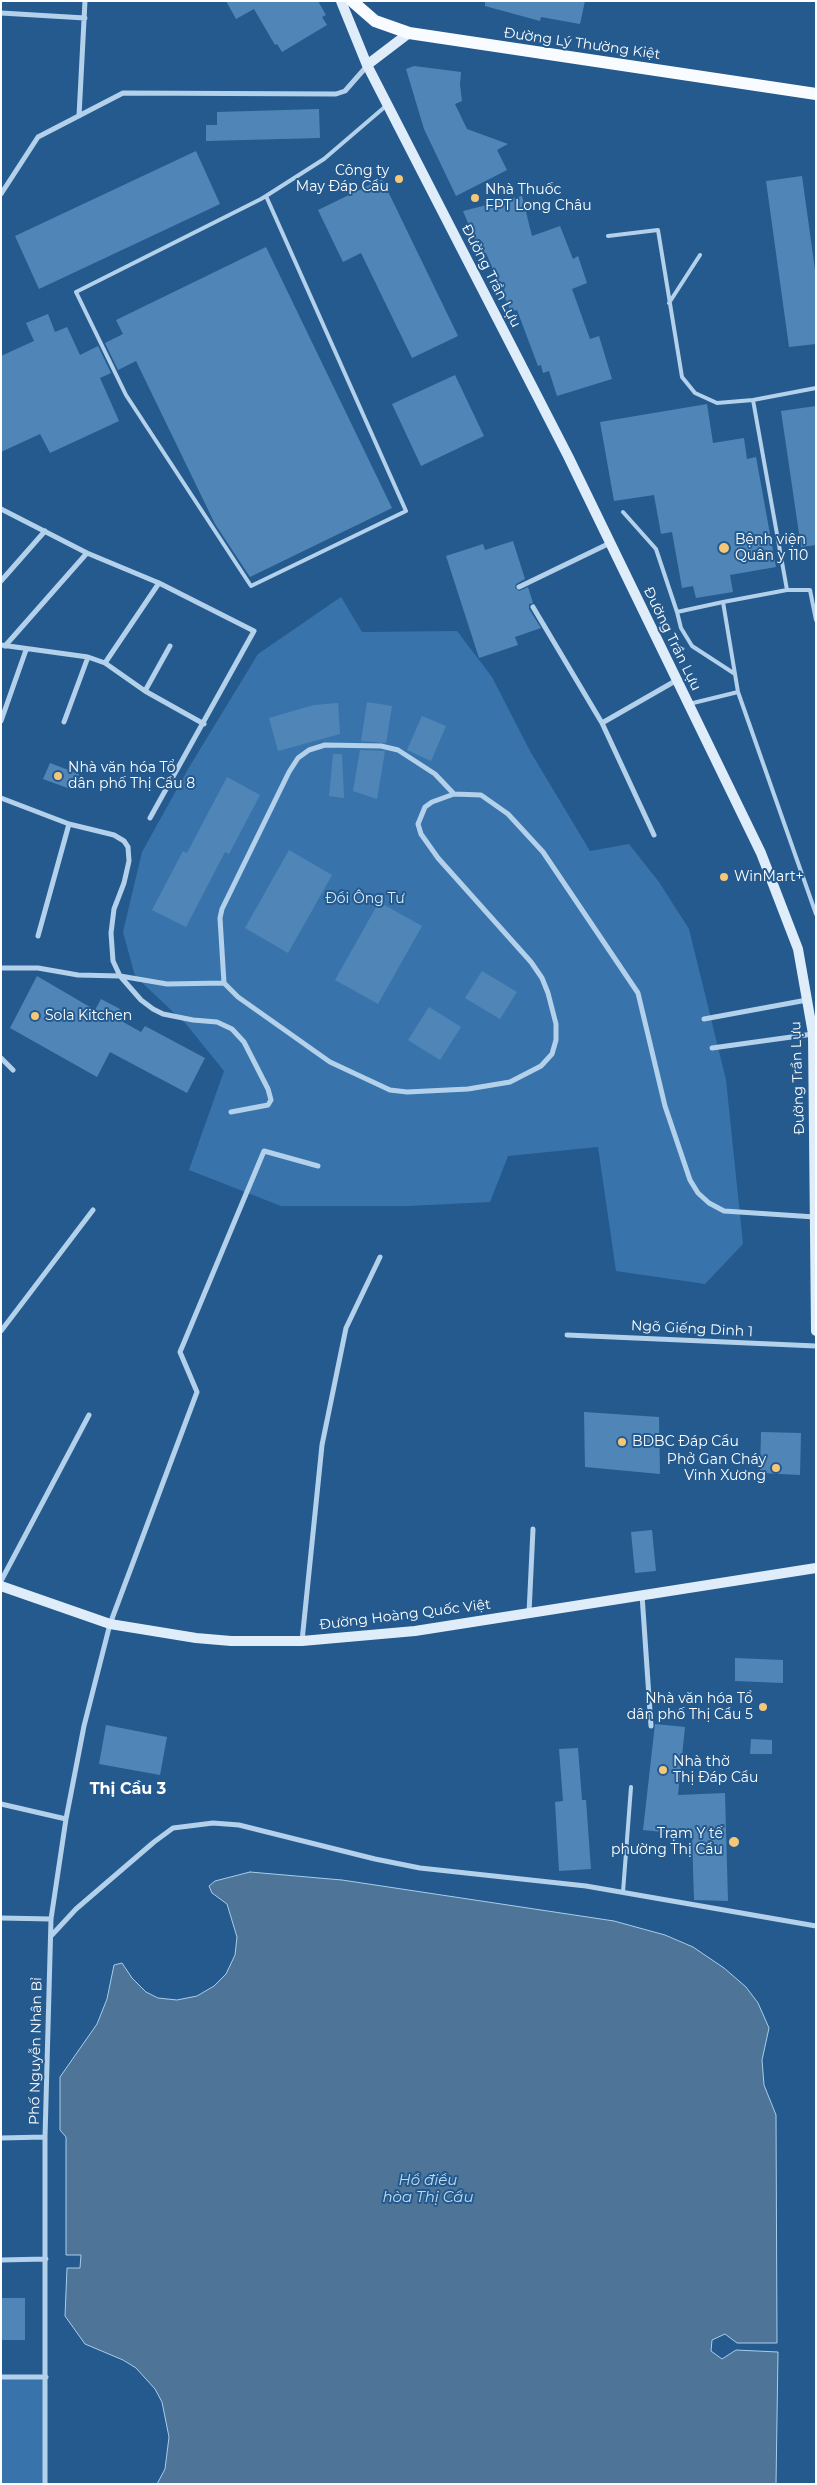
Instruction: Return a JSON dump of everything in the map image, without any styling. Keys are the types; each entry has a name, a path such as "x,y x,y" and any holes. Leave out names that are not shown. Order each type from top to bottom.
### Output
{"main road":[{"name":"Đường Trần Lựu","path":"341,1 367,65 610,543 761,853 798,949 813,1034 816,1331"},
{"name":"Đường Lý Thường Kiệt","path":"352,1 375,21 409,33 816,94"},
{"path":"367,65 409,33"},
{"name":"Đường Hoàng Quốc Việt","path":"1,1586 110,1624 196,1638 231,1641 302,1641 415,1631 816,1568"}],"street":[{"path":"79,116 85,1"},
{"path":"1,13 85,18"},
{"path":"1,194 38,137 123,93 336,94 345,91 367,65"},
{"path":"1,509 87,553 159,583 254,631 204,724 150,818"},
{"path":"1,581 45,531"},
{"path":"519,587 610,543"},
{"path":"3,646 87,553"},
{"path":"105,663 159,583"},
{"path":"533,607 602,723 654,835"},
{"path":"3,646 88,657 105,663 145,691 204,724"},
{"path":"145,691 170,646"},
{"path":"1,721 26,650"},
{"path":"64,722 88,657"},
{"path":"602,723 677,680"},
{"path":"454,794 435,774 398,750 380,746 325,745 309,750 298,758 288,772 222,909 220,918 224,983 244,1002 330,1062 390,1090 406,1092 468,1090 510,1082 541,1066 552,1054 556,1040 556,1024 542,978 531,962 438,858 421,834 418,824 425,807 454,794 480,795 508,814 524,830 558,872 638,993 644,1011 665,1106 690,1180 698,1193 709,1203 724,1211 815,1217"},
{"path":"1,798 69,824 114,835 124,841 128,847 129,861 124,884 114,908 111,933 114,961 120,976 141,1000 154,1009 193,1020 217,1022 232,1029 244,1042 268,1089 271,1100 268,1105 231,1112"},
{"path":"38,936 69,824"},
{"path":"1,968 38,968 78,975 120,976 167,984 224,983"},
{"path":"704,1019 807,1000"},
{"path":"712,1048 813,1034"},
{"path":"1,1058 13,1070"},
{"name":"Phố Nguyễn Nhân Bỉ","path":"46,2484 45,2137 50,1936 66,1819 84,1726 110,1624 197,1392 180,1352 264,1151 318,1166"},
{"path":"1,1331 93,1210"},
{"path":"302,1641 324,1435 346,1328 380,1257"},
{"name":"Ngõ Giếng Dinh 1","path":"567,1335 816,1346"},
{"path":"1,1581 89,1415"},
{"path":"529,1613 533,1529"},
{"path":"642,1595 651,1726"},
{"path":"1,1804 66,1819"},
{"path":"50,1936 76,1909 173,1828 213,1823 239,1824 375,1859 420,1868 623,1892 816,1926"},
{"path":"1,1918 51,1919"},
{"path":"1,2138 45,2137"},
{"path":"1,2260 46,2260"},
{"path":"1,2377 46,2377"}],"lane":[{"path":"266,196 406,511 251,586 126,395 76,292 266,196 324,159 388,104"},
{"path":"608,236 658,230 682,377 688,386 704,399 716,403 752,400 816,388"},
{"path":"669,303 700,255"},
{"path":"752,400 786,590"},
{"path":"623,512 656,549 677,612 680,628 692,646 735,674"},
{"path":"677,612 786,590 816,589"},
{"path":"810,590 816,620"},
{"path":"723,602 738,692 816,914"},
{"path":"688,704 738,692"},
{"path":"623,1892 631,1787"}],"green space":[{"name":"Đồi Ông Tư","path":"341,597 362,632 457,631 492,677 530,751 590,851 629,844 659,882 689,929 726,1080 743,1244 705,1284 616,1271 598,1147 508,1156 490,1202 408,1206 281,1206 189,1170 224,1071 186,1024 135,976 123,932 142,852 188,769 258,654"},
{"path":"1,2377 46,2377 45,2484 1,2484"}],"water":[{"name":"Hồ điều hòa Thị Cầu","path":"250,1872 342,1880 614,1921 665,1935 693,1947 724,1968 746,1987 758,2003 769,2028 762,2060 764,2085 776,2115 777,2343 737,2343 725,2334 712,2340 711,2351 722,2359 736,2350 778,2352 776,2484 157,2484 165,2469 169,2437 162,2402 155,2389 136,2368 123,2360 85,2344 65,2316 67,2268 80,2268 81,2255 66,2255 66,2137 60,2130 60,2077 97,2024 107,1999 114,1965 122,1963 132,1978 146,1992 158,1998 177,2000 197,1996 214,1986 226,1974 235,1955 237,1937 227,1904 212,1893 209,1886 215,1881"}],"building":[{"path":"226,1 318,1 326,15 322,17 327,25 282,52 277,44 275,45 254,9 236,19"},
{"path":"485,1 585,1 580,24 541,17 540,21 485,6"},
{"path":"414,66 461,72 462,101 455,104 467,129 508,144 497,150 507,170 456,196 424,129 406,69"},
{"path":"319,109 320,138 206,141 206,125 217,125 217,112"},
{"path":"196,151 220,204 39,289 15,236"},
{"path":"802,176 816,277 816,344 789,347 766,181"},
{"path":"382,179 458,336 412,358 361,253 343,262 318,210"},
{"path":"522,196 532,236 560,226 573,259 578,256 587,283 572,289 590,339 599,336 612,379 557,396 549,371 543,373 541,365 538,366 517,310 511,312 486,253 483,254 479,239 475,240 463,211"},
{"path":"266,247 392,508 250,577 215,524 136,361 118,370 105,343 123,334 116,320"},
{"path":"48,314 55,332 67,327 80,355 98,346 111,373 100,378 119,421 50,453 40,434 1,452 1,356 34,341 26,323"},
{"path":"455,375 484,436 421,466 392,404"},
{"path":"707,404 713,443 744,438 747,459 756,457 776,567 730,575 733,592 696,598 693,586 682,588 672,532 661,534 654,495 614,501 600,422"},
{"path":"816,406 816,545 801,547 781,411"},
{"path":"513,541 525,579 516,584 515,588 519,591 528,587 533,603 529,604 529,609 541,628 515,637 518,645 479,658 446,556 483,544 485,550"},
{"path":"367,702 392,706 386,743 361,741"},
{"path":"338,703 340,734 278,751 269,718 314,705"},
{"path":"422,716 446,726 431,761 407,750"},
{"path":"360,750 385,751 377,799 353,791"},
{"path":"333,754 342,754 344,798 329,796"},
{"path":"50,763 79,774 73,790 43,779"},
{"path":"227,777 260,795 229,854 225,852 186,927 152,910 183,851 187,853"},
{"path":"289,850 332,875 288,953 245,928"},
{"path":"379,902 422,926 378,1004 335,980"},
{"path":"482,971 517,992 500,1019 465,998"},
{"path":"37,976 95,1010 101,999 120,1009 116,1018 141,1032 145,1026 205,1058 187,1093 110,1052 97,1077 10,1028"},
{"path":"429,1007 461,1027 440,1060 408,1040"},
{"name":"BDBC Đáp Cầu","path":"584,1412 659,1417 660,1474 585,1467"},
{"path":"761,1432 801,1433 800,1475 760,1473"},
{"path":"652,1530 656,1571 635,1573 631,1532"},
{"path":"735,1658 783,1660 783,1683 735,1681"},
{"path":"655,1724 685,1727 678,1795 725,1793 728,1901 694,1900 692,1835 643,1830"},
{"path":"106,1725 167,1737 160,1775 99,1764"},
{"path":"751,1739 772,1740 772,1754 750,1754"},
{"path":"578,1748 582,1800 586,1800 591,1869 559,1871 555,1802 563,1801 559,1749"},
{"path":"1,2298 25,2298 25,2340 1,2340"}],"place":[{"name":"Công ty May Đáp Cầu","path":"399,179"},
{"name":"Nhà Thuốc FPT Long Châu","path":"475,198"},
{"name":"Bệnh viện Quân y 110","path":"724,548"},
{"name":"Nhà văn hóa Tổ dân phố Thị Cầu 8","path":"58,776"},
{"name":"WinMart+","path":"724,877"},
{"name":"Sola Kitchen","path":"35,1016"},
{"name":"BDBC Đáp Cầu","path":"622,1442"},
{"name":"Phở Gan Cháy Vinh Xương","path":"776,1468"},
{"name":"Nhà văn hóa Tổ dân phố Thị Cầu 5","path":"763,1707"},
{"name":"Nhà thờ Thị Đáp Cầu","path":"663,1770"},
{"name":"Trạm Y tế phường Thị Cầu","path":"734,1842"}],"district":[{"name":"Thị Cầu 3","path":"128,1789"}]}
